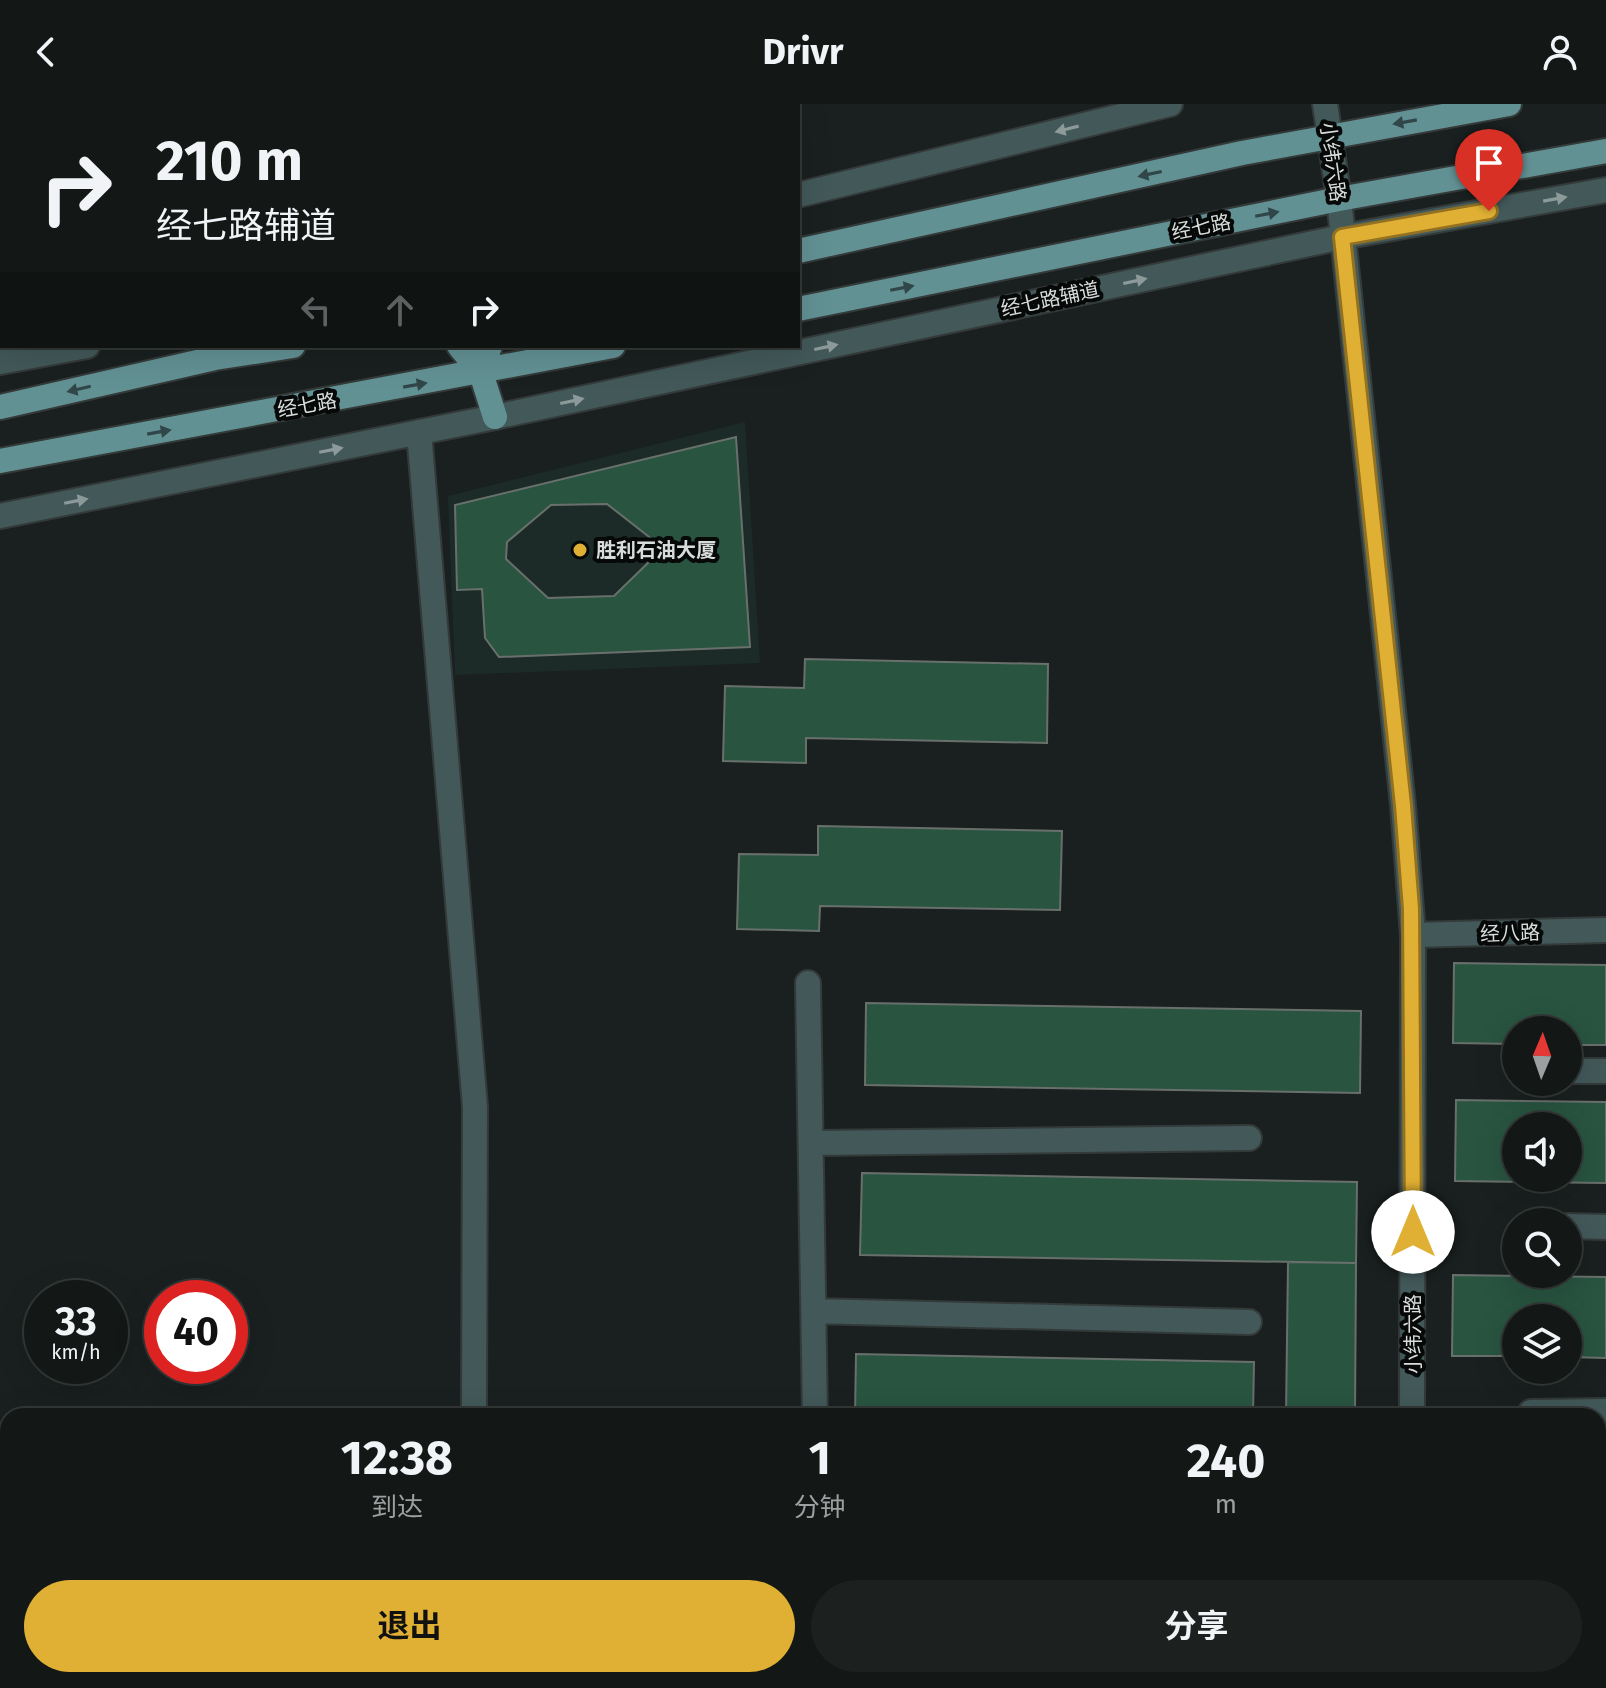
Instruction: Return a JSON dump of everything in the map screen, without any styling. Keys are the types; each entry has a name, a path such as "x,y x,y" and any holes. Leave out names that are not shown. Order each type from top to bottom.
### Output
{"main road":[{"path":"800,251 1329,136 1509,104"},
{"name":"经七路","path":"800,309 1339,199 1606,151"},
{"path":"0,407 215,358 280,348"},
{"path":"461,348 481,373 495,417"},
{"path":"481,373 489,348"},
{"name":"经七路","path":"0,461 603,348"}],"street":[{"path":"800,195 1170,104"},
{"name":"小纬六路","path":"1325,104 1339,199 1403,805 1413,935 1412,1408"},
{"name":"经七路辅道","path":"0,516 495,417 1342,237 1606,190"},
{"path":"0,362 76,348"},
{"path":"419,432 475,1107 474,1408"},
{"name":"经八路","path":"1413,935 1606,930"},
{"path":"808,983 815,1408"},
{"path":"1582,1071 1606,1071"},
{"path":"811,1143 1249,1138"},
{"path":"1582,1226 1606,1227"},
{"path":"814,1311 1249,1322"}],"shaded area":[{"path":"745,422 760,663 455,675 448,496"}],"building":[{"path":"736,437 750,647 499,657 485,638 482,589 457,590 455,505"},
{"name":"胜利石油大厦","path":"607,504 653,540 654,557 614,596 548,598 506,559 507,542 551,505"},
{"path":"805,659 1048,664 1047,743 806,738 806,763 723,761 725,686 804,688"},
{"path":"818,826 1062,831 1060,910 820,906 819,931 737,929 739,854 818,855"},
{"path":"1454,963 1606,965 1606,1045 1582,1045 1582,1016 1502,1016 1502,1044 1453,1043"},
{"path":"866,1003 1361,1011 1360,1093 865,1085"},
{"path":"1456,1100 1606,1102 1606,1183 1582,1183 1582,1112 1502,1112 1502,1182 1455,1181"},
{"path":"862,1173 1357,1182 1356,1263 860,1255"},
{"path":"1288,1262 1356,1263 1355,1408 1286,1408"},
{"path":"1453,1275 1502,1276 1502,1288 1582,1288 1582,1277 1606,1277 1606,1358 1582,1357 1582,1304 1502,1304 1502,1356 1452,1356"},
{"path":"856,1354 1254,1362 1253,1408 855,1408"}],"place":[{"name":"胜利石油大厦","path":"580,550"}],"route":[{"path":"1413,1232 1413,935 1403,805 1342,237 1489,211"}]}
